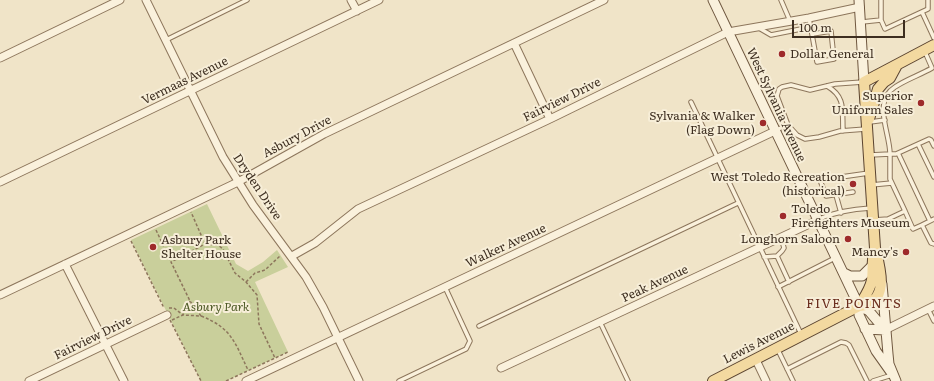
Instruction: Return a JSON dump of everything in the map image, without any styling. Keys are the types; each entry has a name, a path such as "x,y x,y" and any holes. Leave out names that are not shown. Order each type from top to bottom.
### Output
{"main road":[{"name":"West Sylvania Avenue","path":"713,0 844,273 859,306 859,315 876,351 895,378"},
{"path":"859,4 875,248 881,271 885,330 889,359 895,378"},
{"path":"864,82 934,46"},
{"path":"868,125 878,90 884,82 890,78 897,65"},
{"path":"859,306 870,288 875,248"},
{"path":"844,273 850,276 862,276 872,266"},
{"name":"Lewis Avenue","path":"713,381 859,306 866,306 875,300 882,282"},
{"name":"West Sylvania Avenue","path":"859,306 869,311 885,330"},
{"path":"866,329 885,330"}],"street":[{"path":"0,58 120,0"},
{"name":"Dryden Drive","path":"146,0 222,157 253,205 292,256 320,302 359,381"},
{"path":"351,0 357,11"},
{"name":"Vermaas Avenue","path":"0,182 380,0"},
{"name":"Asbury Drive","path":"0,295 238,182 324,134 604,0"},
{"name":"Fairview Drive","path":"292,256 316,243 358,208 550,119 728,32 809,18 859,4"},
{"path":"514,43 550,119"},
{"name":"Walker Avenue","path":"246,381 775,131"},
{"name":"Peak Avenue","path":"501,368 818,220"},
{"path":"65,264 124,381"},
{"path":"885,330 931,308"},
{"name":"Fairview Drive","path":"29,381 106,344 169,317"},
{"path":"756,360 766,381"}],"lane":[{"path":"165,40 248,0"},
{"path":"781,0 790,21"},
{"path":"881,0 881,20 885,29 928,9 928,0"},
{"path":"922,12 934,38"},
{"path":"809,18 817,62 834,59 831,31 813,34"},
{"path":"860,22 881,20"},
{"path":"757,27 771,35 811,27"},
{"path":"898,153 932,220 913,229 892,183 890,175 890,147 883,106 885,97 890,90 932,68 924,51"},
{"path":"864,82 835,84 810,90 786,85 780,89 777,96 788,125 797,135 805,139 819,137 885,120"},
{"path":"827,86 835,90 840,98 843,131"},
{"path":"691,102 802,336"},
{"path":"775,131 788,125"},
{"path":"869,155 898,153 930,139 934,146"},
{"path":"918,144 934,177"},
{"path":"853,192 826,196 820,180 870,172"},
{"path":"871,185 892,183"},
{"path":"836,195 841,213"},
{"path":"479,326 738,203"},
{"path":"818,220 828,215 872,208"},
{"path":"873,220 888,219 905,211"},
{"path":"922,225 931,243 934,244"},
{"path":"764,257 776,256 782,251 784,248 781,237"},
{"path":"776,256 789,282"},
{"path":"778,287 836,258"},
{"path":"399,381 466,349 470,344 470,341 445,287"},
{"path":"931,308 934,321"},
{"path":"600,322 628,381"},
{"path":"787,369 844,342 849,345 868,381"},
{"path":"777,349 793,381"},
{"path":"873,381 895,378"}],"path":[{"path":"191,211 205,244"},
{"path":"155,228 190,301 201,316"},
{"path":"131,240 165,309 171,307 183,315"},
{"path":"171,262 205,244 218,245 223,249 235,273 246,282 257,295 259,324 275,358"},
{"path":"246,282 255,273 265,270 281,255"},
{"path":"183,315 190,301"},
{"path":"201,381 169,317 183,315 201,316 215,322 233,337 248,370"},
{"path":"226,381 288,352"}],"green space":[{"name":"Asbury Park","path":"207,204 236,264 248,271 263,262 277,250 288,267 255,282 288,352 226,381 201,381 131,240"}],"place":[{"name":"Dollar General","path":"782,54"},
{"name":"Superior Uniform Sales","path":"921,103"},
{"name":"Sylvania & Walker (Flag Down)","path":"763,123"},
{"name":"West Toledo Recreation (historical)","path":"853,184"},
{"name":"Toledo Firefighters Museum","path":"783,216"},
{"name":"Longhorn Saloon","path":"848,239"},
{"name":"Asbury Park Shelter House","path":"153,247"},
{"name":"Mancy's","path":"906,252"}],"district":[{"name":"FIVE POINTS","path":"854,304"}]}
